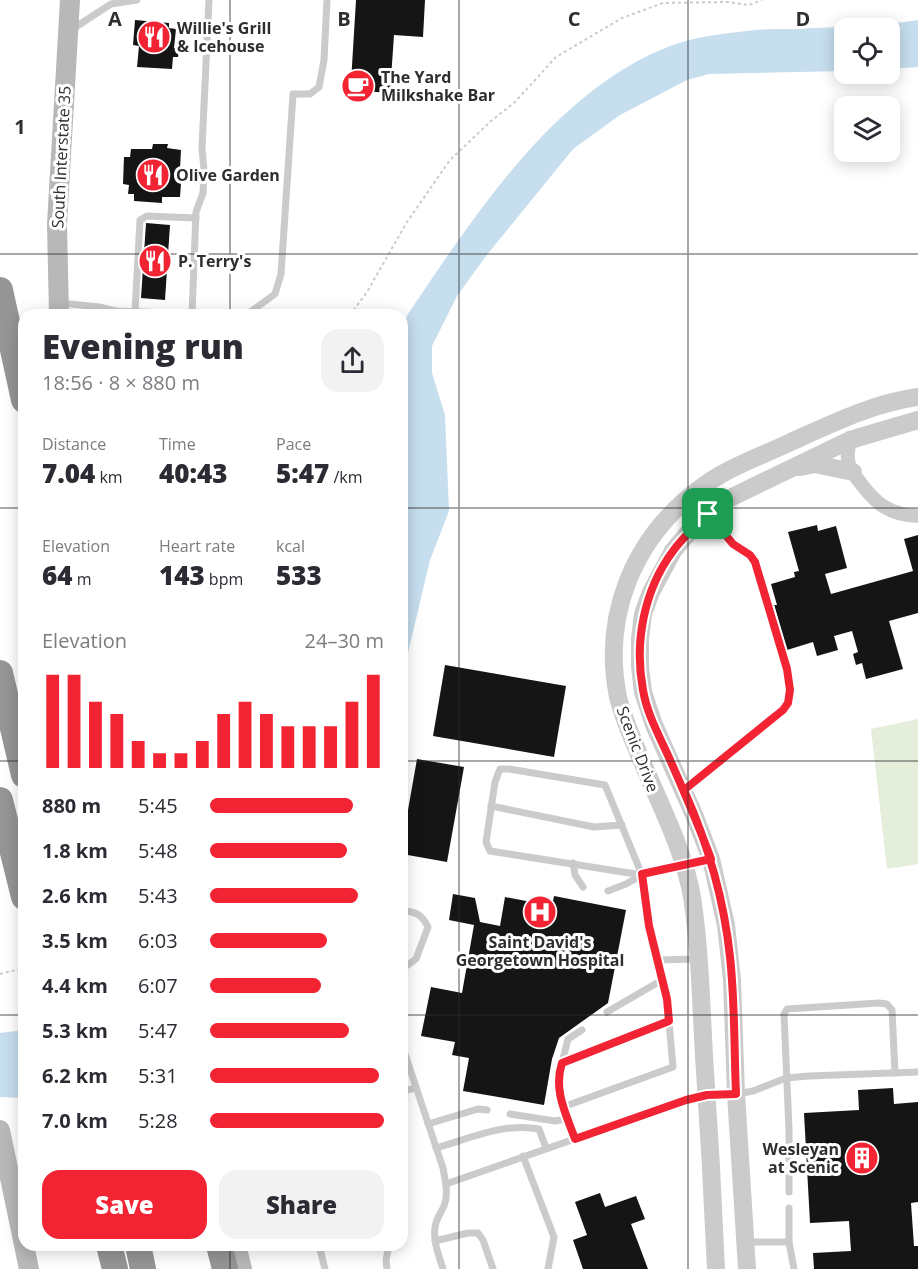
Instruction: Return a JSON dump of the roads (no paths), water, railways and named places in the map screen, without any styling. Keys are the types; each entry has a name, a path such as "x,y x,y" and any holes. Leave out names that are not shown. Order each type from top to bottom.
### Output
{"highway":[{"path":"0,290 18,372"},
{"path":"0,673 18,750"},
{"path":"0,800 18,873"},
{"path":"110,1251 115,1269"},
{"path":"140,1251 144,1269"},
{"path":"220,1251 225,1269"}],"main road":[{"name":"South Interstate 35","path":"59,309 57,224 70,0"},
{"path":"1,1132 18,1215"},
{"path":"25,1251 29,1269"},
{"path":"238,1251 242,1269"}],"street":[{"name":"Scenic Drive","path":"716,1269 698,959 691,893 674,836 626,724 618,697 614,649 615,623 632,570 646,545 662,523 699,488 735,468 853,414 903,399 918,397"},
{"name":"Scenic Drive","path":"747,1269 730,958 720,893 711,859 684,790 654,724 643,692 640,639 644,614 662,568 680,542 726,500 850,440 918,420"},
{"path":"850,440 848,460 853,472 872,500 886,509 909,516 918,516"},
{"path":"790,468 815,464 853,472"},
{"path":"683,866 711,859"},
{"path":"698,959 730,958"},
{"path":"707,1095 736,1094"},
{"path":"715,1243 746,1242"}],"lane":[{"path":"67,33 111,4 137,0"},
{"path":"192,309 196,218 203,193 202,148 209,0"},
{"path":"254,309 275,294 281,274 293,94 310,94 319,87 324,60 327,0"},
{"path":"139,309 140,220 147,216 196,218"},
{"path":"59,309 99,307 108,309"},
{"path":"684,790 783,710 788,703 790,690 787,669 755,562 750,555 733,544 708,514"},
{"path":"563,1107 673,1067 669,1021 662,980 649,926 642,874 605,785 501,769 495,782 486,842 490,850 642,874 683,866"},
{"path":"491,806 594,827 622,825"},
{"path":"573,863 575,875 583,887"},
{"path":"608,891 642,874"},
{"path":"408,911 422,916 428,927 416,959 408,965"},
{"path":"656,960 698,959"},
{"path":"607,1012 662,980"},
{"path":"789,1192 784,1014 787,1009 803,1006 887,1004 892,1010 896,1073"},
{"path":"562,1063 669,1021"},
{"path":"575,1139 558,1094 558,1073 568,1040 582,1030"},
{"path":"408,1064 446,1184 444,1206 435,1224 435,1241 443,1269"},
{"path":"736,1094 753,1091 786,1078 918,1072"},
{"path":"408,1090 416,1088"},
{"path":"446,1184 686,1100 707,1095"},
{"path":"428,1124 478,1109 487,1110"},
{"path":"510,1114 555,1121 567,1119"},
{"path":"436,1148 508,1128 525,1127 539,1129 546,1148"},
{"path":"523,1156 554,1237 548,1269"},
{"path":"789,1208 789,1242 794,1269"},
{"path":"435,1241 468,1233 478,1233 483,1240 493,1269"},
{"path":"746,1242 789,1242"},
{"path":"320,1251 325,1269"},
{"path":"387,1269 388,1251"}],"water":[{"path":"918,20 918,67 900,68 900,22"},
{"path":"834,27 834,71 709,74 687,80 620,115 573,149 486,256 457,296 432,346 432,373 445,415 449,511 430,560 408,653 408,314 461,237 521,160 554,124 590,93 628,66 670,46 698,38 752,30"},
{"path":"18,1031 18,1098 0,1097 0,1033"}],"place":[{"name":"Willie's Grill & Icehouse","path":"154,37"},
{"name":"The Yard Milkshake Bar","path":"358,86"},
{"name":"Olive Garden","path":"153,175"},
{"name":"P. Terry's","path":"155,261"},
{"name":"Saint David's Georgetown Hospital","path":"540,912"},
{"name":"Wesleyan at Scenic","path":"862,1158"}]}
